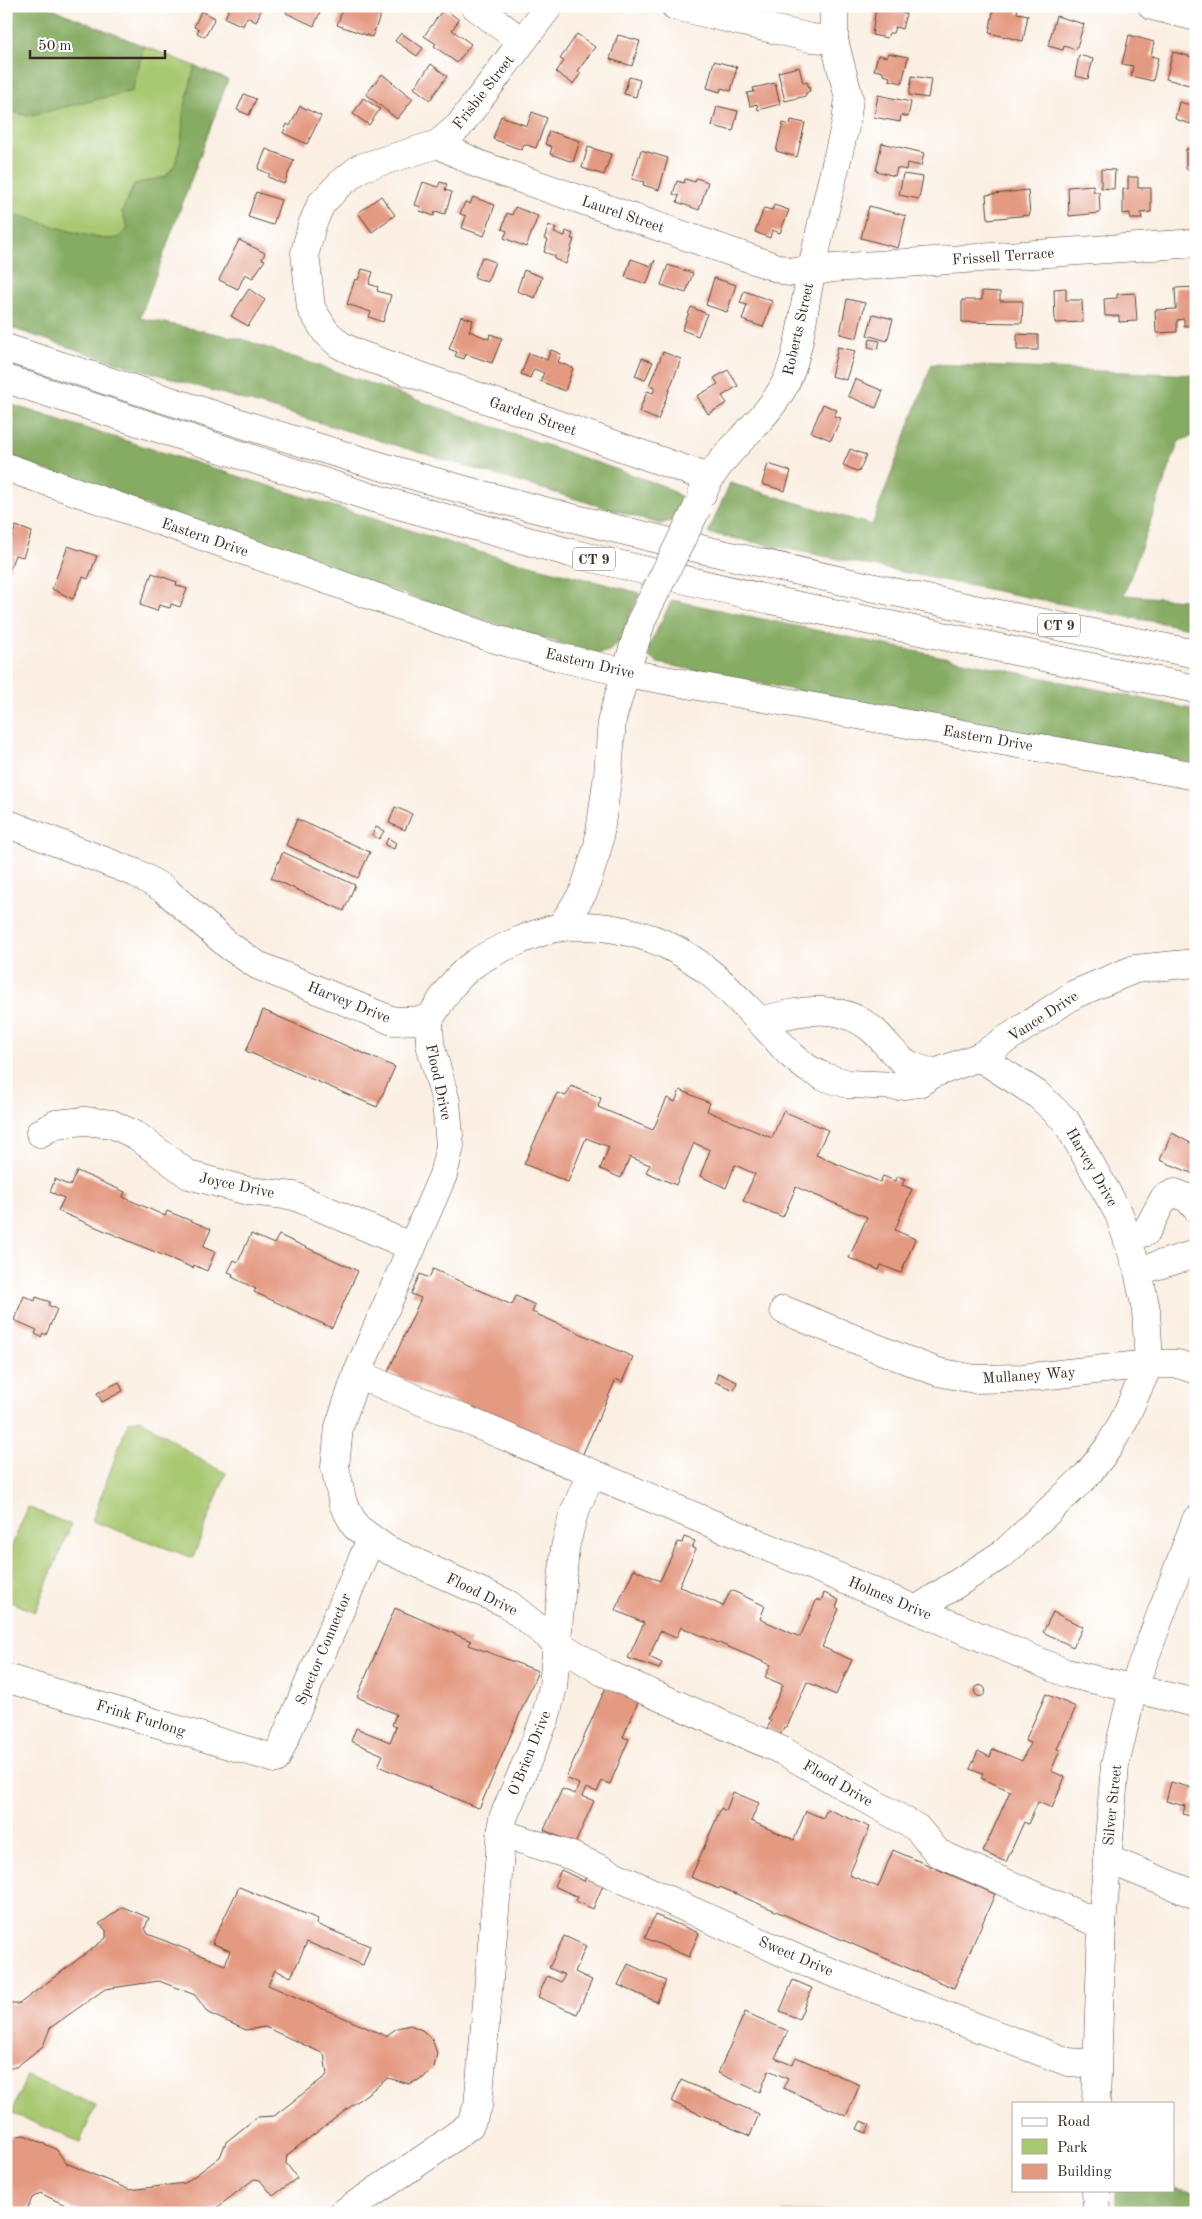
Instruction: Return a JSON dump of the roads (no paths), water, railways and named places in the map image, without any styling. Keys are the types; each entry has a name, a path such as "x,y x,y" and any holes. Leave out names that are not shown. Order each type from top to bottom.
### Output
{"main road":[{"path":"475,6 521,41"},
{"name":"Frisbie Street","path":"358,354 335,340 325,330 311,308 305,253 312,225 322,204 339,185 360,168 438,144 459,126 521,41 550,6"},
{"path":"676,6 811,38 834,40"},
{"name":"Roberts Street","path":"626,673 642,619 696,508 708,478 775,399 785,383 793,364 811,272 846,122 849,98 834,40 834,6"},
{"path":"1152,6 1196,17"},
{"name":"Laurel Street","path":"438,144 478,164 789,272 811,272"},
{"name":"Frissell Terrace","path":"811,272 832,268 1196,243"},
{"name":"CT 9","path":"6,348 311,446 514,503 748,560 1196,654"},
{"name":"Garden Street","path":"358,354 708,478"},
{"name":"CT 9","path":"6,379 370,497 571,553 781,602 1196,689"},
{"name":"Eastern Drive","path":"6,467 492,638 558,657 626,673 1196,776"},
{"path":"561,927 584,891 598,846 608,775 612,719 626,673"},
{"name":"Harvey Drive","path":"6,823 136,873 164,889 228,946 257,965 393,1021 429,1020"},
{"path":"429,1020 448,988 474,964 512,944 561,927 600,928 642,935 679,951 713,975 790,1054 807,1068 838,1081 848,1084 898,1086 919,1084 935,1073 979,1057"},
{"name":"Vance Drive","path":"979,1057 1075,994 1135,969 1196,963"},
{"path":"760,1022 803,1011 842,1012 852,1015 872,1029 904,1063 913,1068 935,1073"},
{"name":"Flood Drive","path":"429,1020 430,1044 446,1102 450,1146 443,1175 356,1374 339,1427 336,1467 343,1504 356,1527 386,1549 508,1604 558,1644 603,1672 783,1752 917,1828 938,1853 1102,1926"},
{"name":"Harvey Drive","path":"979,1057 1037,1094 1066,1121 1119,1214 1137,1234 1149,1267 1146,1310 1149,1364"},
{"name":"Joyce Drive","path":"40,1133 56,1124 85,1121 112,1124 137,1136 189,1175 248,1191 294,1196 412,1247"},
{"path":"1137,1234 1164,1198 1175,1193 1187,1198 1196,1208"},
{"path":"1149,1267 1196,1254"},
{"name":"Mullaney Way","path":"784,1310 938,1372 974,1379 1023,1378 1149,1364 1178,1364 1196,1370"},
{"path":"916,1610 1004,1553 1087,1476 1108,1448 1123,1422 1149,1364"},
{"name":"Holmes Drive","path":"356,1374 1066,1673 1196,1703"},
{"name":"O'Brien Drive","path":"343,2213 470,2125 478,2106 503,1818 545,1719 553,1687 565,1548 573,1516 591,1472"},
{"name":"Silver Street","path":"1096,2102 1102,1926 1115,1765 1133,1689 1196,1520"},
{"name":"Spector Connector","path":"276,1759 371,1539"},
{"name":"Frink Furlong","path":"6,1678 276,1759"},
{"name":"Sweet Drive","path":"501,1832 572,1856 802,1961 1068,2062 1096,2064"},
{"path":"1107,1859 1196,1895"},
{"path":"1096,2192 1097,2213"}]}
